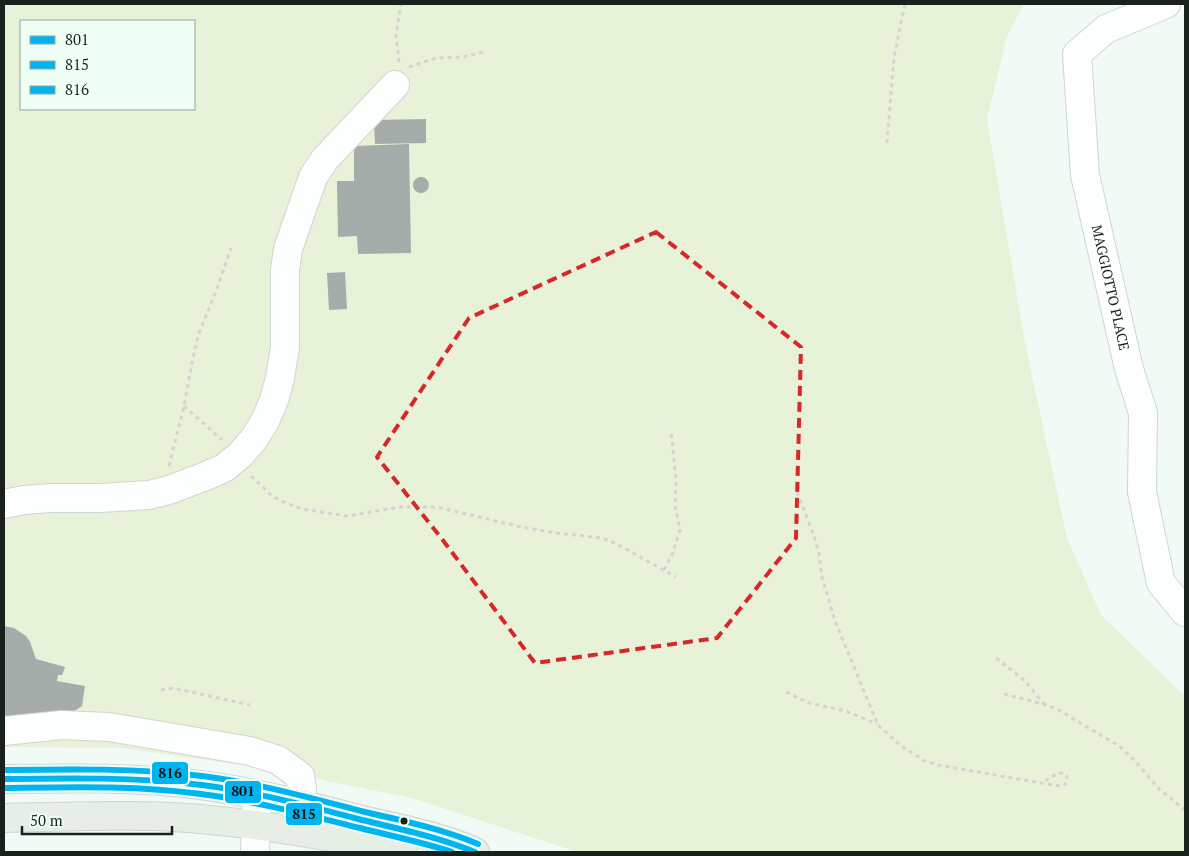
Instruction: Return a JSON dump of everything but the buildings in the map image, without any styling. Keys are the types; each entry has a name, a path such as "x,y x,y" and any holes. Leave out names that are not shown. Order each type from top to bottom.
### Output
{"main road":[{"path":"4,779 140,779 201,785 301,804 404,830 464,847 475,852"},
{"path":"4,818 174,817 255,839 343,838 403,852"}],"street":[{"name":"MAGGIOTTO PLACE","path":"1166,4 1106,29 1077,54 1084,175 1129,369 1143,413 1142,492 1161,583 1185,612"},
{"path":"4,504 51,498 149,496 188,484 224,468 238,457 254,439 265,421 278,386 285,347 285,270 288,249 313,177 325,159 401,73"},
{"path":"4,731 62,726 109,727 250,752 278,760 300,776 302,789 301,804"},
{"path":"255,839 257,795"}],"path":[{"path":"401,4 396,36 401,73 436,58 463,57 484,52"},
{"path":"887,143 894,57 905,4"},
{"path":"165,491 166,476 184,406 193,357 231,248"},
{"path":"184,406 238,457 257,484 271,495 302,508 348,516 411,506 451,509 521,527 608,540 676,577"},
{"path":"664,570 672,555 680,530 675,506 676,479 671,430"},
{"path":"796,492 813,533 819,554 822,577 835,621 878,725"},
{"path":"996,658 1025,681 1043,704"},
{"path":"162,690 173,688 250,705"},
{"path":"786,692 809,703 846,711 878,725 900,745 923,760 938,765 1053,786 1062,786 1067,783 1067,777 1064,773 1058,773 1045,781"},
{"path":"1004,694 1043,704 1067,714 1093,732 1119,746 1136,762 1159,789 1185,810"}],"highlighted area":[{"path":"656,232 801,347 796,538 717,638 535,663 442,539 377,457 469,318"}],"green space":[{"path":"4,4 1024,4 1007,36 987,118 1025,343 1067,538 1101,615 1185,696 1185,852 577,852 412,798 262,768 122,748 4,747"}],"transit line":[{"name":"816","path":"4,770 128,770 177,773 223,779 284,791 408,822 478,844"},
{"name":"801","path":"4,779 128,779 177,782 242,791 405,830 475,852"},
{"name":"815","path":"4,788 128,788 201,794 281,809 452,852"}]}
